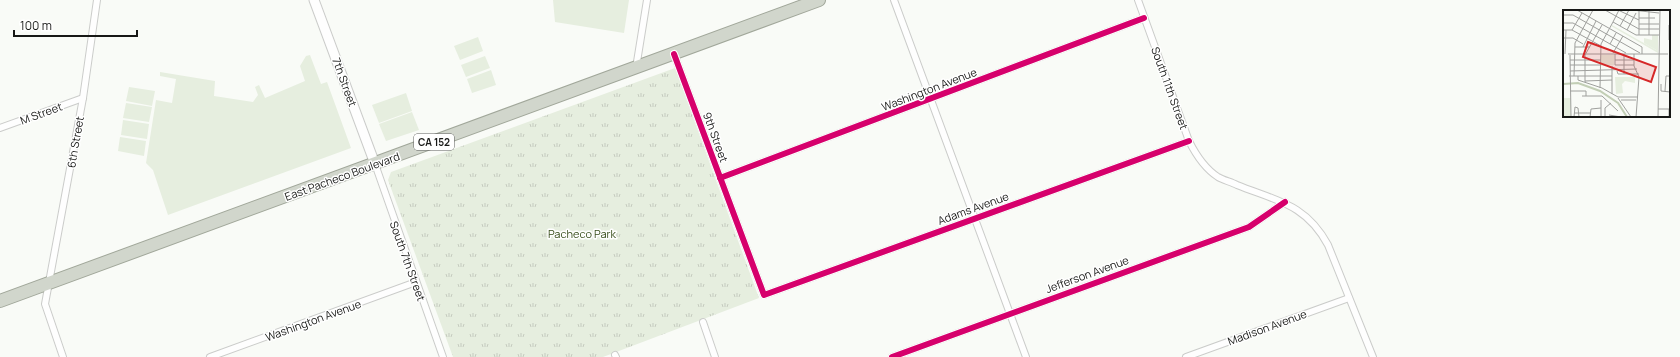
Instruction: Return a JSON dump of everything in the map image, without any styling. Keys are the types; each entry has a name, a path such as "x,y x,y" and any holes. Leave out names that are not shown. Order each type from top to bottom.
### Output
{"highway":[{"name":"East Pacheco Boulevard","path":"0,301 819,0"}],"street":[{"name":"6th Street","path":"63,357 46,311 45,304 83,98 97,0"},
{"name":"7th Street","path":"314,0 375,164"},
{"path":"636,68 647,0"},
{"path":"894,0 932,99 1026,357"},
{"name":"South 11th Street","path":"1138,0 1189,141 1205,166 1219,177 1285,202 1312,220 1328,245 1373,357"},
{"name":"Washington Avenue","path":"720,178 1144,18"},
{"name":"9th Street","path":"674,54 764,295"},
{"name":"M Street","path":"0,128 83,98"},
{"name":"Adams Avenue","path":"764,295 1189,141"},
{"name":"South 7th Street","path":"375,164 443,357"},
{"name":"Jefferson Avenue","path":"892,357 1249,227 1285,202"},
{"name":"Washington Avenue","path":"210,357 416,282"},
{"name":"Madison Avenue","path":"1186,357 1349,298"},
{"path":"703,322 715,357"}],"green space":[{"path":"553,0 629,0 624,33 555,22"},
{"path":"478,37 483,51 460,60 454,46"},
{"path":"310,55 321,84 327,82 351,148 168,215 153,170 146,163 156,100 172,103 176,79 160,76 160,72 215,81 214,96 253,102 258,95 255,87 259,85 265,98 305,81 300,66 306,56"},
{"path":"485,56 490,68 466,77 461,65"},
{"name":"Pacheco Park","path":"675,68 759,298 603,357 453,357 388,180 391,172"},
{"path":"491,70 496,85 472,93 467,79"},
{"path":"129,87 155,91 152,106 126,101"},
{"path":"406,93 412,111 379,123 372,105"},
{"path":"126,103 152,107 149,122 123,118"},
{"path":"412,112 419,130 386,141 379,124"},
{"path":"123,120 149,124 147,139 121,135"},
{"path":"120,137 146,141 144,156 118,151"}],"cycle path":[{"path":"720,178 1144,18"},
{"path":"674,54 764,295 1189,141"},
{"path":"892,357 1249,227 1285,202"}]}
